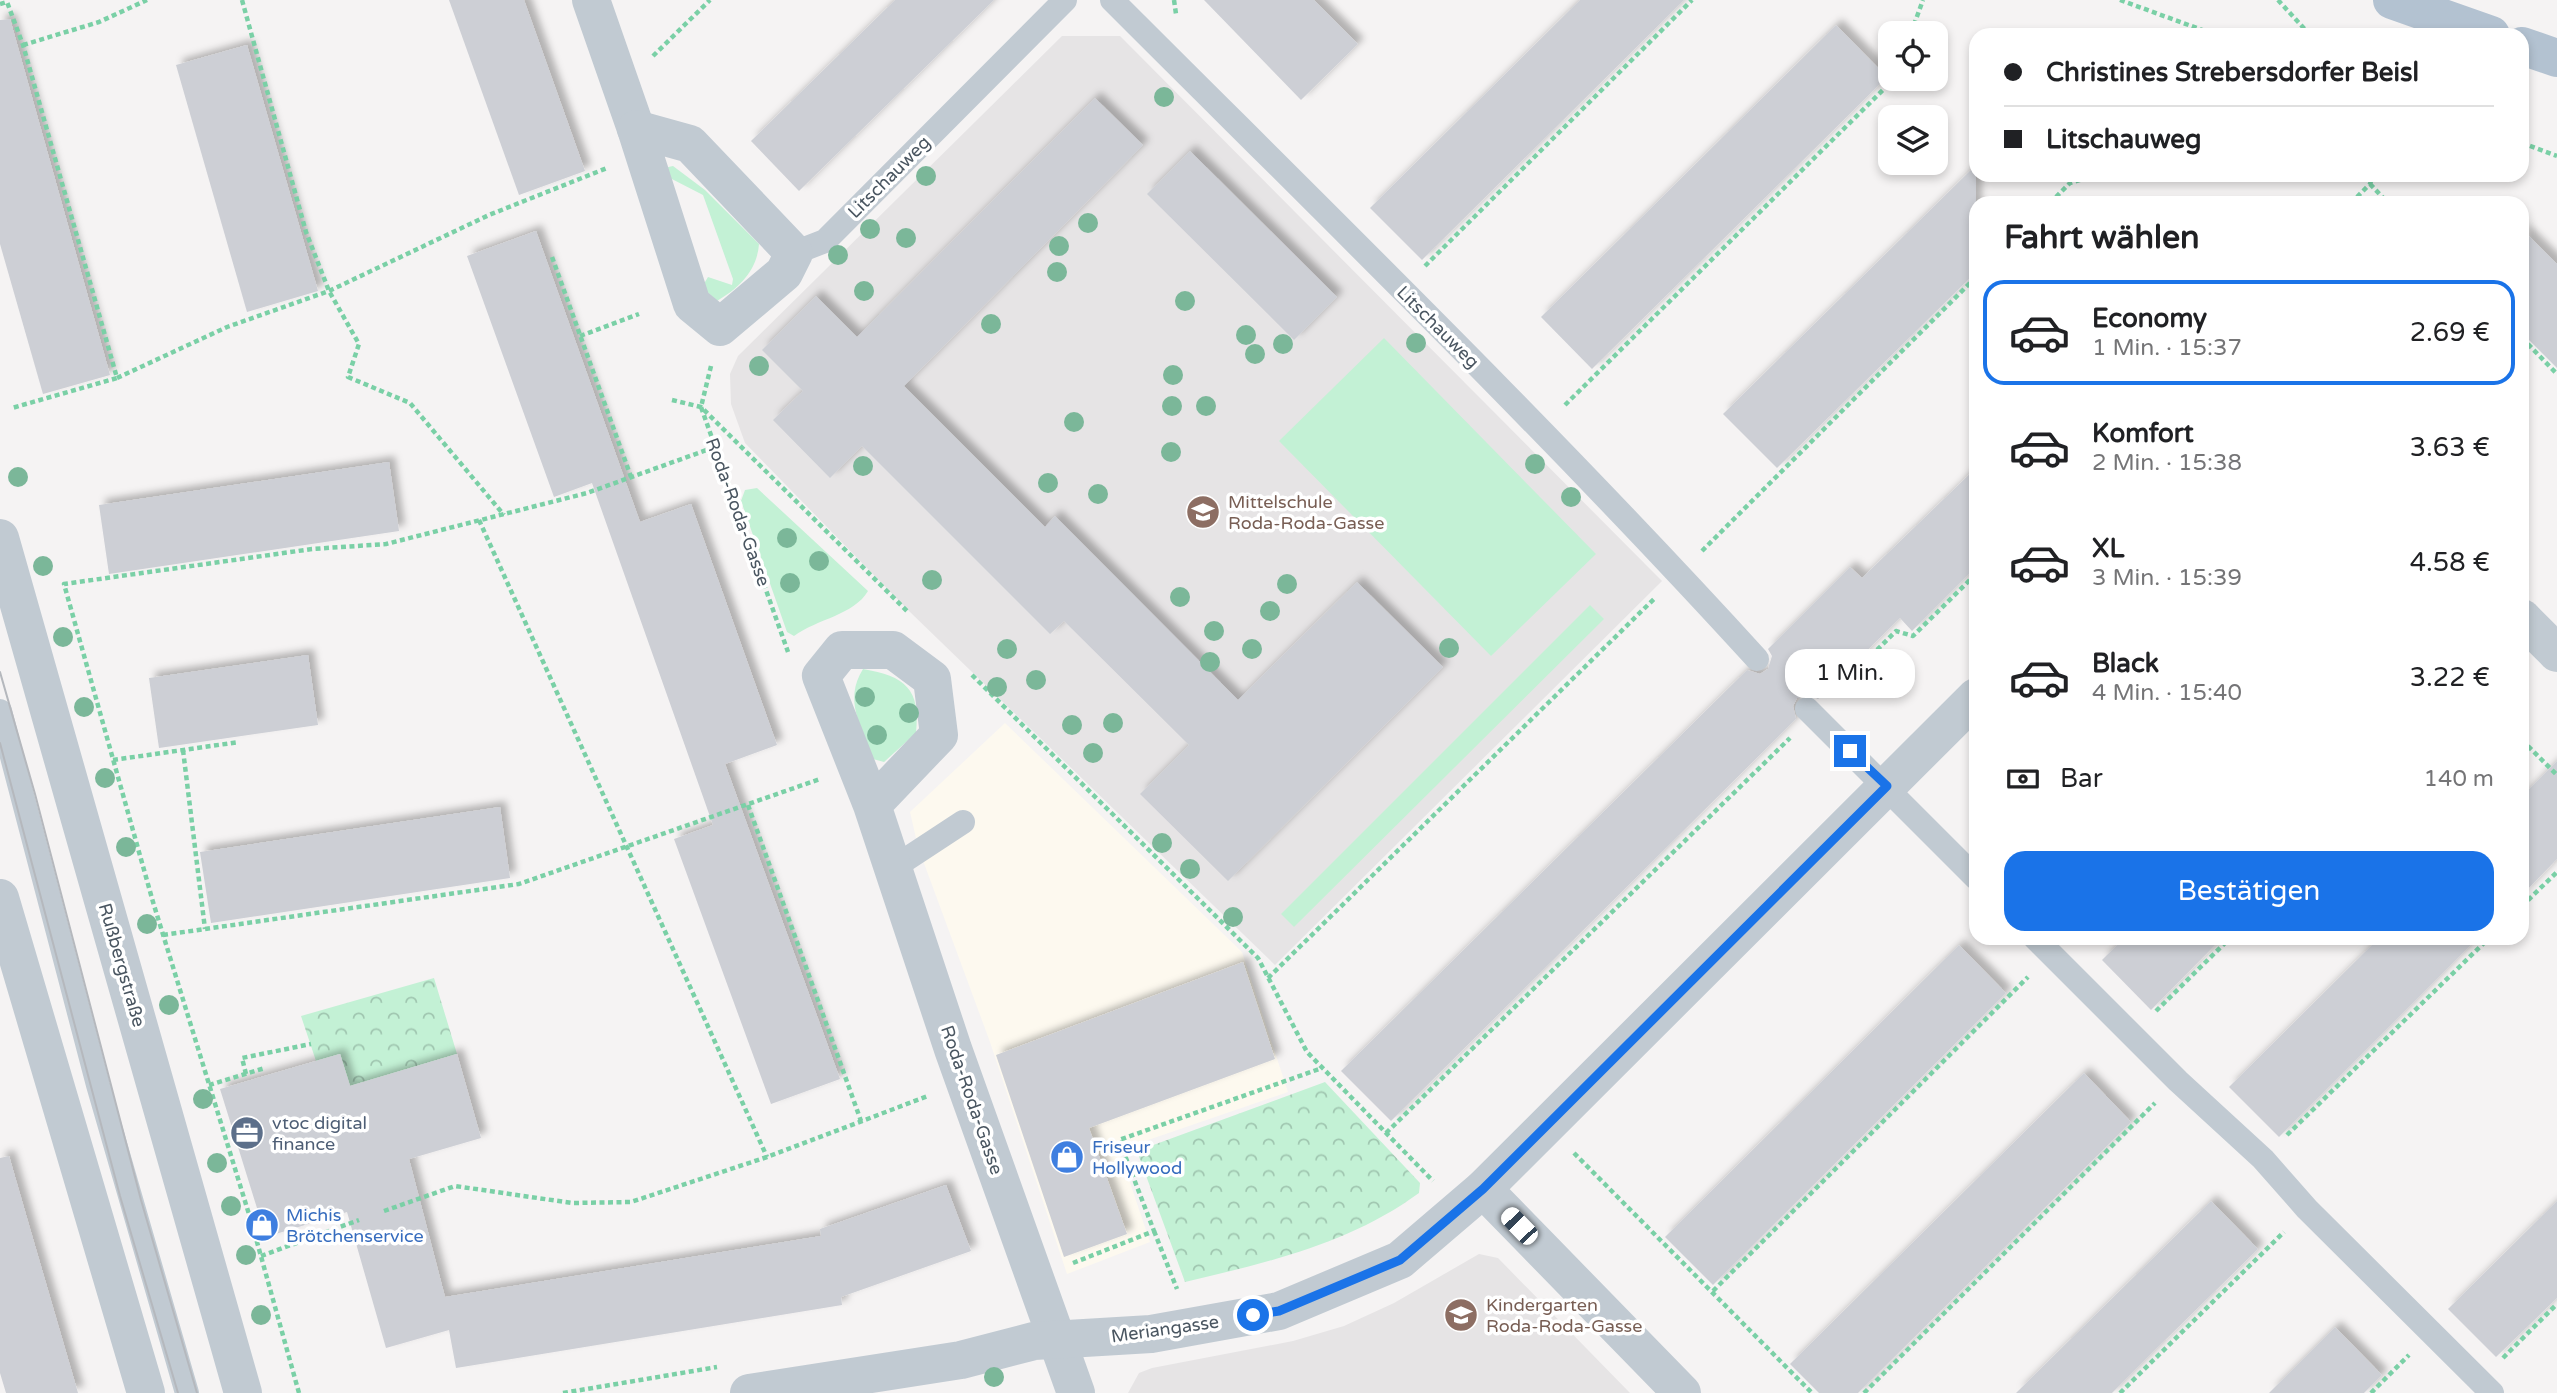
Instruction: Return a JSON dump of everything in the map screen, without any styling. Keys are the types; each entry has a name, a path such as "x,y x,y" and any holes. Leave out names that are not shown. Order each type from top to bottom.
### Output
{"main road":[{"path":"2392,0 2471,28"},
{"path":"2529,48 2557,58"}],"street":[{"path":"591,0 692,303 720,327 784,273 794,253 690,144 636,129"},
{"name":"Rußbergstraße","path":"0,538 243,1393"},
{"path":"2529,625 2557,653"},
{"path":"821,676 842,650 893,650 932,679 939,735 872,805"},
{"name":"Roda-Roda-Gasse","path":"821,676 872,805 1055,1342 1076,1393"},
{"name":"Meriangasse","path":"749,1393 961,1360 1034,1341 1055,1342 1151,1334 1279,1311 1400,1260 1471,1199 1546,1126 1969,704"},
{"path":"0,898 146,1393"},
{"path":"1471,1199 1682,1393"}],"lane":[{"name":"Litschauweg","path":"794,253 825,241 1065,0"},
{"name":"Litschauweg","path":"1112,0 1401,289 1679,574 1757,659"},
{"path":"0,711 98,1085 187,1393"},
{"path":"1810,712 1969,871"},
{"path":"893,869 963,822"},
{"path":"2043,946 2178,1081 2263,1158 2307,1209 2486,1387"}],"path":[{"path":"23,45 99,22 147,0"},
{"path":"242,0 306,232 329,291 359,344 348,377 410,403 504,514"},
{"path":"649,60 710,0"},
{"path":"1401,289 1692,0"},
{"path":"1915,21 1923,0"},
{"path":"2120,0 2197,28"},
{"path":"2278,0 2304,28"},
{"path":"0,4 6,1 23,45 117,378"},
{"path":"1539,430 1883,91"},
{"path":"2529,146 2557,156"},
{"path":"12,408 117,378 227,327 329,291 489,215 614,166"},
{"path":"2057,196 2073,182"},
{"path":"2358,196 2370,184 2381,196"},
{"path":"552,257 631,477"},
{"path":"1268,978 1969,284"},
{"path":"580,335 639,314"},
{"name":"Roda-Roda-Gasse","path":"720,327 701,407 792,663 821,676"},
{"path":"2529,345 2557,374"},
{"path":"299,1393 261,1256 163,934 64,584 312,549 386,544 587,493 715,447"},
{"path":"479,520 767,1157"},
{"path":"1386,1133 1810,712 1896,631 1913,636 1969,581"},
{"path":"113,760 239,742"},
{"path":"2529,747 2557,775"},
{"path":"183,750 205,929"},
{"path":"163,934 519,884 628,849 857,766"},
{"path":"748,805 861,1121"},
{"path":"2529,899 2557,872"},
{"path":"2132,1035 2223,945"},
{"path":"2263,1158 2482,945"},
{"path":"1713,1291 2043,946"},
{"path":"1258,958 1307,1052 1386,1133 1471,1199"},
{"path":"246,1074 242,1058 311,1044"},
{"path":"209,1085 265,1068"},
{"path":"1178,1291 1119,1140 1322,1068"},
{"path":"1864,1393 2178,1081"},
{"path":"384,1211 455,1185 572,1203 631,1202 767,1157 965,1082"},
{"path":"1546,1126 1812,1393"},
{"path":"2120,1393 2307,1209"},
{"path":"261,1256 359,1220"},
{"path":"1063,1267 1154,1231"},
{"path":"2486,1387 2557,1304"},
{"path":"2371,1393 2431,1332"}],"shaded area":[{"name":"Mittelschule Roda-Roda-Gasse","path":"1062,36 1120,36 1662,581 1275,965 910,612 745,443 731,404 730,374 738,356"},
{"path":"1005,723 1242,952 1288,1092 1119,1150 1150,1242 1067,1274 990,1042 918,847 910,812"},
{"name":"Kindergarten Roda-Roda-Gasse","path":"1479,1254 1498,1258 1630,1393 1128,1393 1139,1373 1152,1368 1293,1341 1344,1326 1394,1303"}],"green space":[{"path":"673,166 705,190 759,244 755,262 746,278 717,301 702,287 708,277 732,285 733,279 703,195 666,176 664,168"},
{"path":"1384,338 1596,554 1491,656 1279,441"},
{"path":"757,488 868,591 862,599 854,606 794,636 787,632 741,501 745,490"},
{"path":"1590,605 1604,619 1294,927 1281,914"},
{"path":"863,669 900,681 913,695 916,705 916,733 884,762 873,759 856,714 855,692"},
{"path":"434,978 457,1054 350,1086 340,1054 316,1061 301,1016"},
{"path":"1325,1082 1420,1183 1419,1193 1365,1226 1336,1238 1247,1267 1185,1282 1137,1151"}],"building":[{"path":"449,0 524,0 585,171 519,195"},
{"path":"895,0 994,0 799,191 751,141"},
{"path":"1204,0 1314,0 1358,44 1301,100"},
{"path":"1580,0 1684,0 1422,260 1370,208"},
{"path":"10,19 110,375 43,394 0,244 0,20"},
{"path":"1836,25 1878,68 1878,86 1592,369 1541,317"},
{"path":"247,45 318,291 247,312 176,65"},
{"path":"1095,98 1143,145 904,386 1045,527 1055,516 1238,700 1357,582 1443,667 1228,881 1140,794 1189,745 1064,621 1050,634 862,446 830,478 773,420 803,391 762,350 816,296 857,337"},
{"path":"1190,151 1337,297 1294,340 1147,194"},
{"path":"1969,172 1969,182 1976,182 1976,196 1969,196 1969,279 1777,468 1723,414"},
{"path":"536,231 640,522 691,504 777,745 725,764 840,1079 771,1104 674,839 713,825 592,483 554,497 467,256"},
{"path":"2529,236 2557,264 2557,368 2529,340"},
{"path":"389,462 399,531 109,574 99,505"},
{"path":"1969,475 1969,574 1912,631 1900,618 1818,699 1810,695 1797,698 1793,706 1796,719 1391,1121 1341,1071 1747,670 1760,674 1768,669 1772,656 1768,649 1850,567 1862,578"},
{"path":"308,655 318,725 159,748 149,678"},
{"path":"2557,761 2557,859 2529,888 2529,789"},
{"path":"500,807 510,878 211,923 200,852"},
{"path":"1959,945 2006,993 1713,1285 1665,1237"},
{"path":"2117,945 2215,945 2151,1010 2102,960"},
{"path":"2372,945 2471,945 2279,1137 2229,1087"},
{"path":"1243,962 1275,1059 1089,1128 1127,1234 1064,1257 996,1055"},
{"path":"340,1054 350,1086 457,1054 481,1138 409,1159 445,1297 821,1236 820,1229 946,1185 971,1251 841,1297 842,1305 456,1368 449,1330 386,1348 347,1212 266,1237 220,1089"},
{"path":"2084,1073 2131,1122 1858,1393 1819,1393 1790,1364"},
{"path":"9,1156 78,1393 6,1393 0,1373 0,1158"},
{"path":"2211,1201 2258,1249 2112,1393 2016,1393"},
{"path":"2557,1201 2557,1298 2496,1357 2448,1309"},
{"path":"2335,1327 2382,1375 2364,1393 2269,1393"}],"tram line":[{"path":"0,672 35,794 141,1200 197,1393"},
{"path":"0,743 120,1196 178,1393"}],"place":[{"name":"Mittelschule Roda-Roda-Gasse","path":"1203,512"},
{"name":"vtoc digital finance","path":"247,1133"},
{"name":"Friseur Hollywood","path":"1067,1157"},
{"name":"Michis Brötchenservice","path":"262,1225"},
{"name":"Kindergarten Roda-Roda-Gasse","path":"1461,1315"}],"route":[{"path":"1253,1315 1279,1311 1400,1260 1483,1189 1887,786 1850,751"}]}
